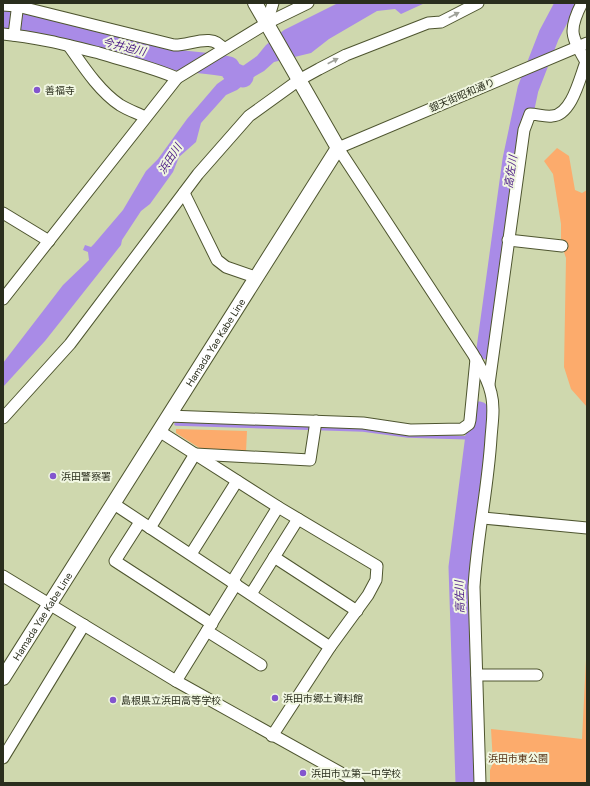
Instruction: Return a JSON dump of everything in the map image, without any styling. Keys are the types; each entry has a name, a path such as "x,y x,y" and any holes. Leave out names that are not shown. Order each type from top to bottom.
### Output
{"main road":[{"path":"255,3 338,148"},
{"name":"Hamada Yae Kabe Line","path":"3,678 114,504 255,277 338,148"}],"street":[{"path":"268,26 273,3"},
{"path":"3,299 177,78 223,49 308,3"},
{"path":"3,418 70,344 213,156 249,116 298,79 346,55 428,23 442,22 478,3"},
{"path":"488,384 524,130 530,114 553,116 566,110 574,95 586,62 582,45 572,30 573,21 582,3"},
{"path":"3,5 17,7 161,43 185,46 213,40 220,43 223,49"},
{"path":"17,7 10,33 69,46 158,70 177,78"},
{"name":"銀天街昭和通り","path":"338,148 582,45"},
{"path":"69,46 97,84 120,105 145,117"},
{"path":"338,148 476,359 488,384 493,406 491,448 483,518 475,560 474,587 480,783"},
{"path":"184,193 217,260 226,267 255,277"},
{"path":"3,213 49,241"},
{"path":"508,240 562,246"},
{"path":"168,416 315,426 363,423 410,430 466,428 470,420 476,359"},
{"path":"195,454 310,460 315,426"},
{"path":"159,431 278,507 377,566 376,580 357,611 330,647 272,736"},
{"path":"150,528 195,454"},
{"path":"191,554 237,481"},
{"path":"114,504 330,647"},
{"path":"176,681 278,507"},
{"path":"483,518 587,528"},
{"path":"251,594 298,519"},
{"path":"140,522 115,561 261,665"},
{"path":"274,557 357,611"},
{"path":"3,576 176,681 272,736 359,783"},
{"path":"3,758 84,625"},
{"path":"477,675 537,675"}],"green space":[{"path":"557,148 569,156 575,190 582,193 587,190 587,407 571,389 564,367 566,258 561,243 561,224 553,174 544,161"},
{"path":"176,429 247,431 246,452 204,451 176,433"},
{"name":"浜田市東公園","path":"587,640 587,783 490,783 490,770 493,763 491,729 582,739"}],"water":[{"name":"浜田川","path":"338,3 425,3 401,14 395,9 377,11 329,39 311,53 274,62 237,90 226,95 201,123 196,142 179,157 173,172 150,204 141,211 122,240 121,245 45,341 3,387 3,363 63,285 89,260 88,252 83,250 85,245 91,247 123,210 146,171 158,159 187,119 217,84 257,56 266,45 284,30"}],"waterway":[{"name":"高佐川","path":"487,349 513,160 528,89 549,35 566,3"},
{"name":"今井迫川","path":"3,20 44,27 166,58 229,67 232,72 243,77"},
{"name":"高佐川","path":"466,783 459,567 479,412"},
{"path":"176,424 363,430 408,436 474,438"}],"place":[{"name":"善福寺","path":"37,90"},
{"name":"浜田警察署","path":"53,476"},
{"name":"浜田市郷土資料館","path":"275,698"},
{"name":"島根県立浜田高等学校","path":"113,700"},
{"name":"浜田市立第一中学校","path":"303,773"}]}
